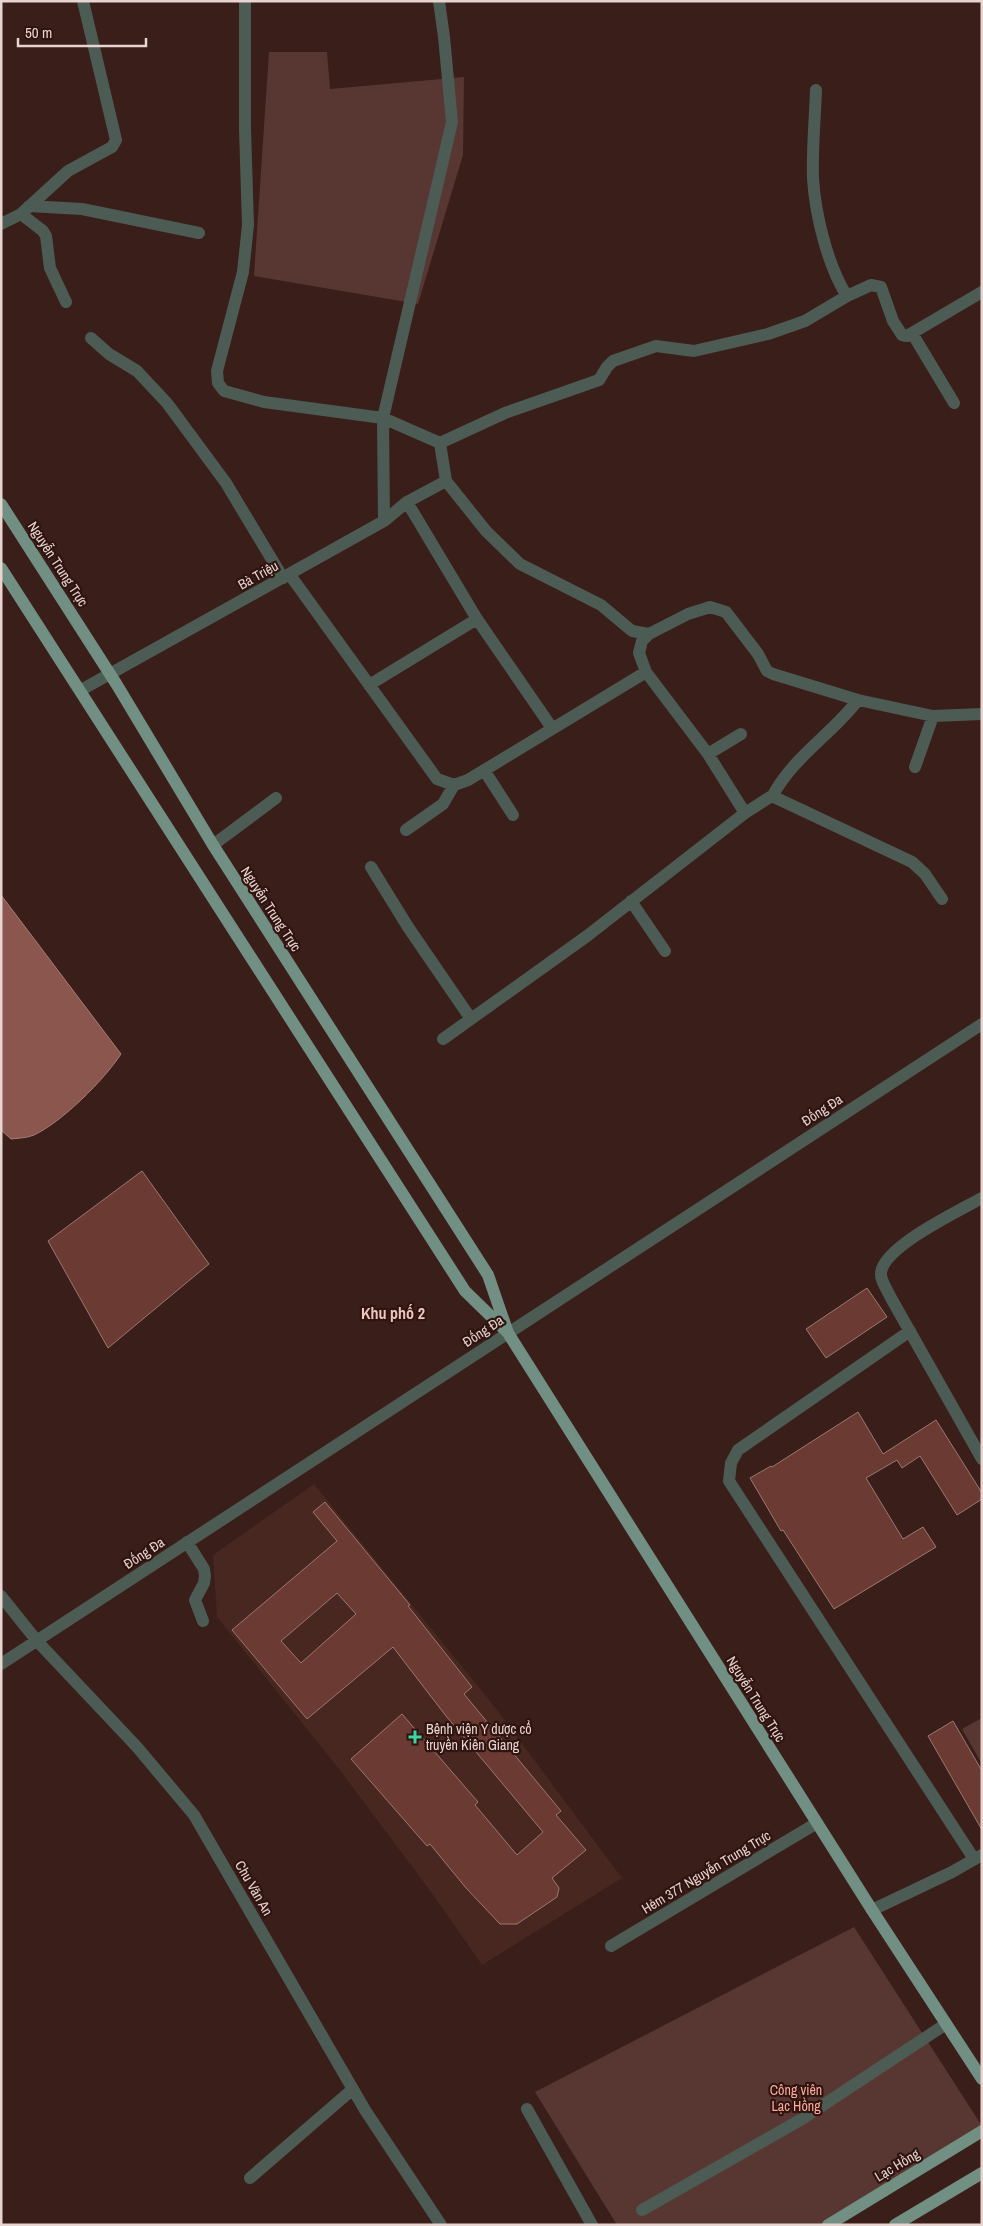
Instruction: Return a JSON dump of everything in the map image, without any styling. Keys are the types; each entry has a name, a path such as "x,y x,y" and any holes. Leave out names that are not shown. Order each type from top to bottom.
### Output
{"main road":[{"name":"Nguyễn Trung Trực","path":"1,504 110,673 213,845 488,1275 508,1333 872,1910 982,2079"},
{"name":"Nguyễn Trung Trực","path":"1,568 465,1291 508,1333"},
{"name":"Lạc Hồng","path":"828,2225 982,2131"},
{"path":"895,2225 982,2173"}],"street":[{"path":"1,224 25,210 68,171 112,147 116,140 83,1"},
{"path":"245,1 245,129 248,225 243,272 217,371 218,382 224,391 264,402 383,418 440,443 504,413 599,380 606,367 613,362 656,346 694,351 759,336 805,321 871,285 878,285 883,290 886,305 902,335 907,336 982,292"},
{"path":"384,521 383,418 452,122 439,1"},
{"path":"816,90 813,179 823,238 838,282 848,296"},
{"path":"25,210 82,209 199,233"},
{"path":"25,210 46,236 50,268 66,302"},
{"path":"912,333 954,403"},
{"path":"91,338 120,363 137,371 167,403 226,483 286,577 369,685 437,779 454,785 468,780 646,672"},
{"path":"440,443 446,481 486,531 520,564 600,606 632,631 649,634"},
{"name":"Bà Triệu","path":"81,690 384,521 406,502 446,481"},
{"path":"406,502 478,620 552,728"},
{"path":"745,813 708,754 646,672 639,653 642,641 649,634 688,614 710,607 719,608 726,612 745,636 767,672 858,700 933,716 981,710"},
{"path":"369,685 478,620"},
{"path":"443,1039 632,901 745,813 772,797 780,782 815,744 844,719 858,700"},
{"path":"915,767 933,716"},
{"path":"708,754 741,734"},
{"path":"484,770 514,815"},
{"path":"406,830 443,804 454,785"},
{"path":"772,797 912,862 926,874 942,899"},
{"path":"213,845 276,798"},
{"path":"371,867 408,926 471,1019"},
{"path":"632,901 665,951"},
{"name":"Đống Đa","path":"1,1664 982,1024"},
{"path":"982,1198 910,1238 884,1262 880,1274 890,1298 982,1459"},
{"path":"872,1910 952,1872 978,1857 729,1481 731,1464 738,1450 910,1331"},
{"path":"187,1542 204,1569 204,1583 195,1600 203,1621"},
{"name":"Chu Văn An","path":"1,1596 37,1641 137,1747 194,1815 353,2089 441,2225"},
{"name":"Hẻm 377 Nguyễn Trung Trực","path":"611,1946 817,1823"},
{"path":"642,2210 802,2120 946,2024"},
{"path":"250,2178 353,2089"},
{"path":"526,2109 592,2225"}],"shaded area":[{"path":"1,895 121,1054 93,1088 57,1121 34,1135 11,1139 1,1130"},
{"name":"Bệnh viện Y dược cổ truyền Kiên Giang","path":"314,1484 494,1706 622,1878 482,1965 431,1892 339,1769 217,1617 213,1555"}],"green space":[{"path":"269,52 327,52 330,89 464,77 463,155 418,304 254,276"},
{"path":"982,1718 982,1764 962,1729"},
{"name":"Công viên Lạc Hồng","path":"854,1927 982,2126 828,2225 617,2225 535,2092"}],"building":[{"path":"142,1171 209,1264 108,1348 48,1241"},
{"path":"867,1288 887,1317 826,1358 806,1329"},
{"path":"858,1412 883,1454 936,1420 982,1493 982,1499 957,1515 920,1456 902,1468 897,1460 866,1478 903,1539 923,1527 936,1547 834,1609 783,1530 781,1531 750,1478 772,1467"},
{"path":"325,1502 410,1605 408,1606 472,1687 464,1694 561,1811 556,1815 586,1850 552,1878 559,1888 557,1897 517,1924 500,1924 466,1888 430,1844 427,1846 351,1759 402,1714 478,1802 475,1805 517,1855 543,1832 446,1716 393,1647 307,1719 232,1630 337,1541 313,1512","holes":["337,1593 356,1614 301,1663 281,1641"]},
{"path":"953,1721 982,1771 982,1830 928,1736"}],"place":[{"name":"Bệnh viện Y dược cổ truyền Kiên Giang","path":"415,1737"}],"district":[{"name":"Khu phố 2","path":"393,1313"}]}
